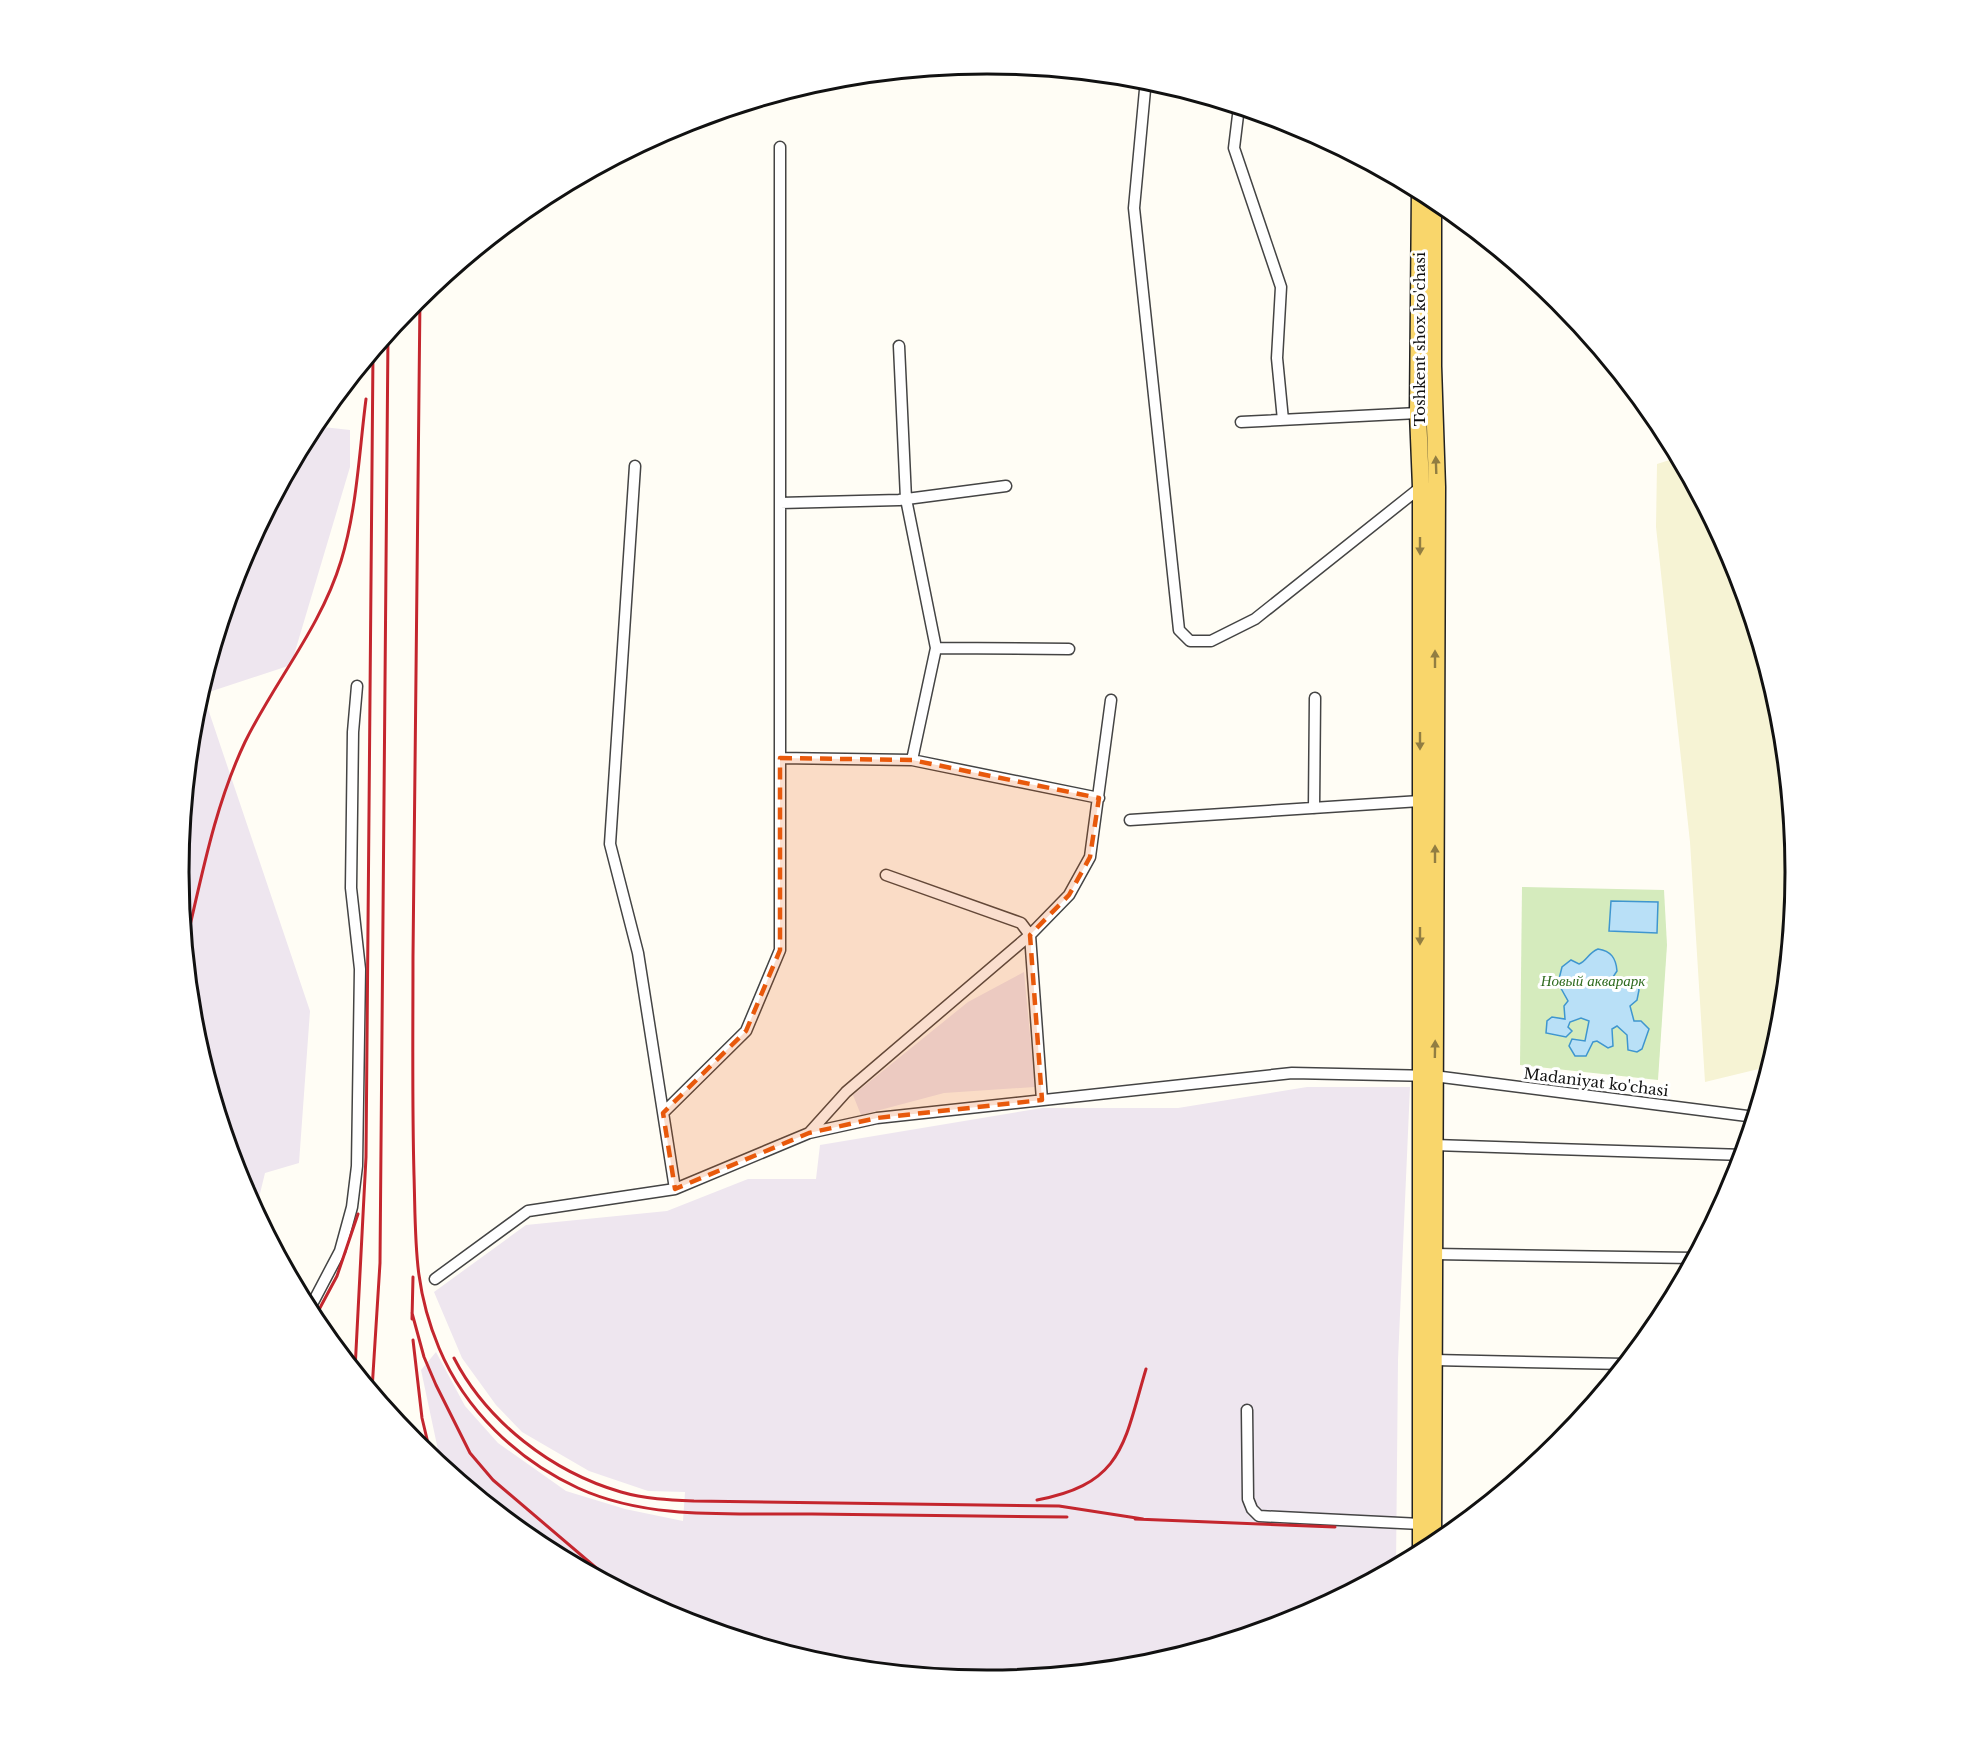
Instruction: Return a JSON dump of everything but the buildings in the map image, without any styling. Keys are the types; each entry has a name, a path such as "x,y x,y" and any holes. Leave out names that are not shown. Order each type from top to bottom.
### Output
{"main road":[{"name":"Toshkent shox ko'chasi","path":"1420,201 1426,413"},
{"name":"Toshkent shox ko'chasi","path":"1427,1076 1420,801 1421,488 1426,413 1433,366 1433,209"},
{"path":"1421,1543 1437,487 1426,413"},
{"path":"1427,1076 1434,1146 1433,1535"}],"street":[{"path":"1145,89 1134,208 1179,630 1190,641 1211,641 1255,619 1421,488"},
{"path":"1238,114 1234,148 1281,287 1277,358 1283,420"},
{"path":"663,1113 746,1031 780,950 780,147"},
{"path":"899,346 906,499 936,648 912,760"},
{"path":"1241,422 1426,413"},
{"path":"635,465 610,844 638,953 675,1189"},
{"path":"780,503 906,499 1006,486"},
{"path":"936,648 1069,649"},
{"path":"314,1300 340,1251 352,1207 357,1166 360,969 351,888 353,732 357,686"},
{"path":"1314,808 1315,698"},
{"path":"809,1133 846,1092 1030,935 1069,895 1090,857 1111,700"},
{"path":"780,758 912,760 1099,798"},
{"path":"1130,820 1420,801"},
{"path":"886,875 1021,923 1030,935 1042,1100"},
{"name":"Madaniyat ko'chasi","path":"435,1279 528,1211 675,1189 809,1133 877,1118 1292,1073 1427,1076 1748,1116"},
{"path":"1434,1146 1735,1155"},
{"path":"1434,1254 1687,1258"},
{"path":"1434,1360 1615,1365"},
{"path":"1247,1410 1248,1499 1252,1509 1259,1516 1421,1524"}],"highlighted area":[{"path":"780,758 912,760 1099,798 1090,857 1069,895 1030,935 1042,1100 877,1118 809,1133 675,1189 663,1113 746,1031 780,950"}],"shaded area":[{"path":"325,427 350,430 350,467 291,665 211,691 232,615 250,566 296,473"},
{"path":"1672,459 1680,473 1726,566 1744,615 1771,716 1780,768 1785,820 1785,924 1780,976 1762,1068 1705,1082 1690,842 1656,527 1657,464"},
{"path":"207,707 310,1011 299,1163 265,1173 259,1197 232,1129 217,1079 196,976 189,872 191,820 196,768"},
{"path":"1024,972 1035,1087 944,1093 861,1115 853,1095 968,1002"},
{"path":"1307,1087 1410,1087 1398,1360 1396,1558 1294,1610 1195,1643 1092,1664 1040,1669 936,1669 884,1664 832,1655 731,1628 682,1610 635,1588 589,1564 544,1536 502,1505 438,1451 421,1370 436,1352 465,1406 498,1443 566,1491 625,1509 683,1521 685,1492 648,1491 589,1471 522,1432 496,1405 462,1358 434,1292 526,1225 667,1211 748,1179 816,1179 820,1145 1042,1108 1178,1108"}],"green space":[{"name":"Новый акварарк","path":"1522,887 1664,890 1667,945 1658,1080 1520,1065"}],"water":[{"path":"1611,901 1658,902 1657,933 1609,931"},
{"path":"1598,949 1609,953 1615,962 1617,971 1611,980 1612,988 1618,990 1631,981 1636,981 1639,990 1637,1000 1630,1006 1634,1021 1641,1021 1649,1029 1642,1049 1637,1052 1628,1050 1627,1035 1617,1026 1612,1029 1613,1046 1608,1048 1597,1041 1593,1042 1586,1056 1575,1056 1569,1046 1572,1039 1585,1041 1589,1021 1581,1018 1570,1022 1568,1027 1572,1031 1566,1037 1546,1033 1547,1021 1552,1017 1565,1019 1564,1006 1568,1001 1558,983 1562,967 1571,960 1582,963"}],"railway":[{"path":"420,311 413,956 415,1221 424,1304 439,1348 450,1371 463,1392 495,1431 534,1463 578,1488 606,1499 634,1506 723,1514 1067,1517"},
{"path":"373,1379 380,1263 388,346"},
{"path":"356,1359 366,1157 373,364"},
{"path":"191,922 225,790 257,719 322,609 341,561 354,501 366,399"},
{"path":"319,1309 337,1276 358,1214"},
{"path":"412,1319 413,1277"},
{"path":"412,1313 424,1357 470,1453 493,1480 596,1568"},
{"path":"413,1340 422,1418 427,1441"},
{"path":"454,1358 484,1403 524,1442 570,1472 621,1492 658,1499 694,1501 1059,1506 1143,1519"},
{"path":"1037,1500 1066,1493 1088,1483 1104,1471 1116,1456 1125,1438 1146,1369"},
{"path":"1135,1519 1335,1527"}]}
